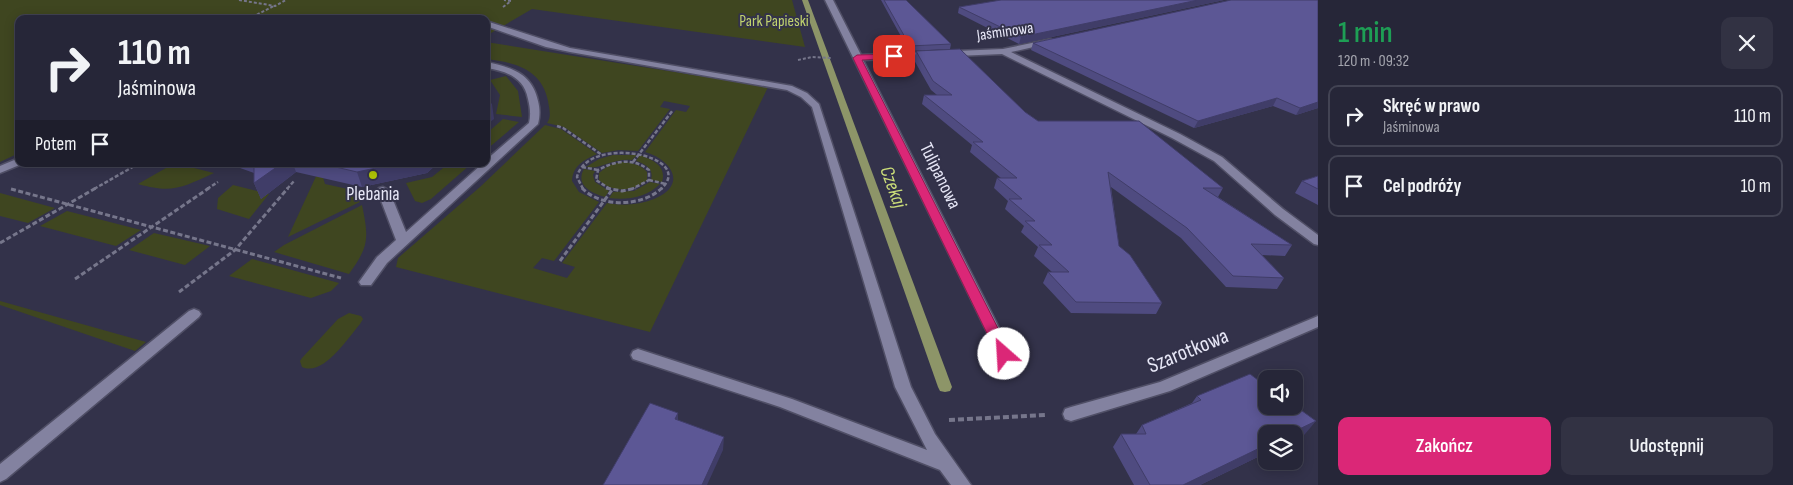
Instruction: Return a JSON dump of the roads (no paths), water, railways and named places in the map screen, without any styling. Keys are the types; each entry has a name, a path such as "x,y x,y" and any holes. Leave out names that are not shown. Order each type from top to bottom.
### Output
{"street":[{"name":"Tulipanowa","path":"829,0 1013,371"},
{"path":"490,24 556,47 770,83 789,88 804,95 816,106 903,388 919,421 944,464 962,485"},
{"name":"Jaśminowa","path":"857,58 1003,51 1061,38"},
{"path":"1003,51 1218,159 1279,212 1318,241"},
{"path":"490,66 505,68 522,77 531,88 536,115 534,122 490,162"},
{"path":"0,170 15,163"},
{"path":"366,282 382,260 484,167"},
{"path":"383,190 403,241"},
{"path":"0,474 194,314"},
{"name":"Szarotkowa","path":"1071,414 1164,387 1318,322"},
{"path":"638,355 786,403 944,464"}],"waterway":[{"name":"Czekaj","path":"805,0 945,387"}],"place":[{"name":"Plebania","path":"373,175"}],"park label":[{"name":"Park Papieski","path":"774,21"}]}
